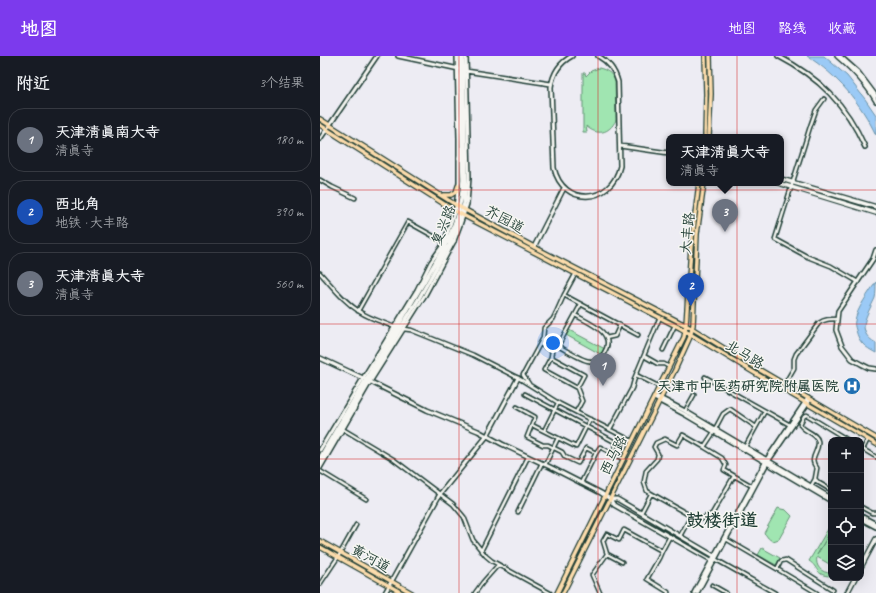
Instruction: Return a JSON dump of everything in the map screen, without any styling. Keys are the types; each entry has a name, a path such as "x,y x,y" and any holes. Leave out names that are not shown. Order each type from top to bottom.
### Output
{"main road":[{"name":"复兴路","path":"399,328 446,244 465,199 466,181 462,70 458,56"},
{"name":"复兴路","path":"461,208 463,180 463,56"},
{"path":"705,56 705,134"},
{"path":"709,134 711,94 710,56"},
{"path":"706,94 711,94"},
{"name":"芥园道","path":"320,119 461,208 686,330"},
{"name":"芥园道","path":"320,125 459,213 686,325"},
{"path":"459,158 462,143"},
{"path":"784,180 876,207"},
{"path":"784,185 876,213"},
{"path":"438,194 446,196 452,195 456,192 458,186"},
{"name":"大丰路","path":"686,325 691,246 699,186"},
{"name":"大丰路","path":"692,334 696,258 704,186"},
{"name":"复兴路","path":"340,427 366,380 418,300 447,248 459,213"},
{"path":"447,248 454,241"},
{"name":"北马路","path":"686,325 784,385 876,438"},
{"name":"西马路","path":"557,593 683,340 686,325"},
{"name":"北马路","path":"686,330 753,372 876,444"},
{"name":"西马路","path":"563,593 692,334"},
{"path":"320,358 366,380"},
{"path":"320,458 340,427"},
{"path":"320,463 340,427"},
{"path":"864,561 876,539"},
{"name":"黄河道","path":"320,541 412,593"},
{"name":"黄河道","path":"320,547 402,593"},
{"path":"847,593 853,581"}],"street":[{"path":"320,139 377,56"},
{"path":"398,56 462,70 552,84"},
{"path":"366,380 399,328 431,262 444,242 461,208 458,186 462,70 466,56"},
{"path":"572,56 559,66 552,80 554,168 555,174 561,185 570,192 581,196 603,192 612,184 619,172 620,166 618,82 617,77 609,63 598,56"},
{"path":"778,56 801,69 830,93 852,121 866,147"},
{"path":"837,56 863,82 876,101"},
{"path":"840,56 858,72 876,96"},
{"path":"824,99 816,110 810,127 775,239 808,257 831,266 858,282"},
{"path":"620,146 666,154"},
{"path":"320,180 355,198"},
{"path":"534,247 564,188"},
{"path":"366,380 399,328 425,295 454,241 459,213"},
{"path":"358,311 408,222 444,242"},
{"path":"876,250 873,259 838,311 836,330 842,346 852,359 869,368 876,369"},
{"path":"530,385 523,375 543,338 544,328 556,313 577,271"},
{"path":"320,273 347,302 358,311 377,320 399,328 411,330 473,355 518,378 558,403 632,441"},
{"path":"564,295 638,335"},
{"path":"575,316 600,329 605,335 607,343 606,350 602,357 596,361 587,361 558,346 581,304"},
{"path":"610,429 632,388 660,317"},
{"path":"784,385 794,368 794,359 796,354 819,323 823,320 837,319"},
{"path":"606,338 615,336 620,325"},
{"path":"663,350 675,325"},
{"path":"540,344 552,351 551,357 544,370 577,388 582,401 576,412"},
{"path":"644,356 658,364 664,364 670,367"},
{"path":"551,357 584,375 577,388"},
{"path":"597,360 598,371 606,375"},
{"path":"636,375 660,387"},
{"path":"705,377 790,425"},
{"path":"385,593 440,494 487,436 518,378"},
{"path":"366,380 427,410 478,431 581,483 610,499 614,505 714,558"},
{"path":"525,394 617,443 612,453"},
{"path":"685,412 694,395"},
{"path":"655,397 685,412 828,497"},
{"path":"660,399 684,414 745,447 828,497"},
{"path":"696,593 752,486 790,425 809,399"},
{"path":"544,431 558,403"},
{"path":"714,558 726,539 767,461 806,403"},
{"path":"517,408 536,417 527,437 543,446 548,445 562,452 565,457 578,463 586,448 596,453"},
{"path":"704,447 723,414 730,409 756,426"},
{"path":"745,447 765,411"},
{"path":"811,486 815,479 817,468 813,465 812,460 818,445 817,439 813,434 801,428 800,424 804,416 807,415 843,437"},
{"path":"532,425 576,447 590,419"},
{"path":"320,450 340,427"},
{"path":"340,427 320,470 366,499"},
{"path":"340,427 393,459 453,504 464,517 473,540 486,556 498,565 550,593"},
{"path":"734,476 712,514 701,519 691,516 651,494 647,490 644,482 646,471 657,459 658,454 654,447 656,443 666,440 677,445 683,435 722,458 726,465 724,470 752,486"},
{"path":"518,512 558,438"},
{"path":"864,445 868,439"},
{"path":"581,483 600,447 623,460"},
{"path":"864,449 876,457"},
{"path":"481,550 528,457"},
{"path":"815,479 828,488"},
{"path":"641,513 651,494"},
{"path":"610,499 617,499 775,593"},
{"path":"864,509 872,513 876,513"},
{"path":"680,536 691,516"},
{"path":"864,518 876,523"},
{"path":"864,519 876,527"},
{"path":"320,584 338,557 356,525"},
{"path":"600,593 592,575 607,554 604,541 607,534 619,540 624,530 662,551"},
{"path":"668,593 647,579 670,536"},
{"path":"726,539 817,593"},
{"path":"607,554 622,562"},
{"path":"777,569 782,561 786,560 833,590"},
{"path":"475,593 498,565"},
{"path":"712,585 726,593"}],"green space":[{"path":"599,68 609,72 615,81 616,120 606,131 594,131 586,126 587,132 583,132 583,73 585,73 586,76 591,71"},
{"path":"569,330 605,349 602,355 566,335"},
{"path":"778,508 786,510 792,516 779,539 773,541 764,533"},
{"path":"828,529 828,535 817,555 828,536 828,563 817,557 817,563 824,572 828,573 828,576 820,573 809,561"},
{"path":"762,548 780,558 776,565 758,555"}],"water":[{"path":"807,56 824,56 847,76 876,115 876,135 863,112 847,91 828,72"},
{"path":"876,282 875,298 866,316 864,328 869,338 876,343 876,353 866,347 861,341 857,334 855,323 861,306"}],"place":[{"name":"天津清真大寺","path":"725,232"},
{"name":"西北角","path":"691,306"},
{"name":"天津清真南大寺","path":"603,386"},
{"name":"天津市中医药研究院附属医院","path":"852,386"}],"district":[{"name":"鼓楼街道","path":"722,520"}]}
